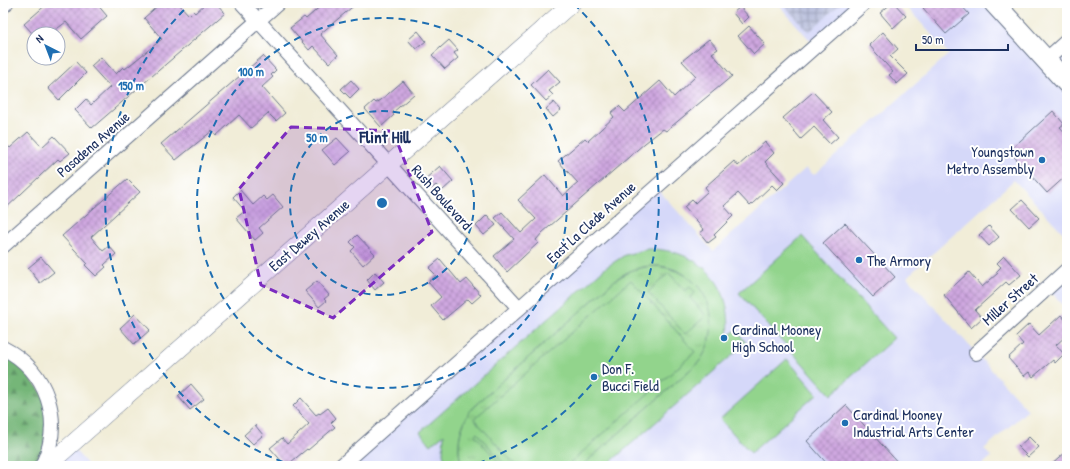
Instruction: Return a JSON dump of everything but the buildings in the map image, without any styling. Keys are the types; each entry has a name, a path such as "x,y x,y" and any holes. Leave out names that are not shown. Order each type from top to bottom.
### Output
{"main road":[{"path":"994,3 1067,83"}],"street":[{"path":"3,6 6,3"},
{"name":"Rush Boulevard","path":"242,3 519,308"},
{"name":"Pasadena Avenue","path":"3,246 278,3"},
{"name":"East Dewey Avenue","path":"47,466 572,3"},
{"name":"East La Clede Avenue","path":"341,466 864,3"},
{"path":"1046,60 1067,41"},
{"name":"Miller Street","path":"976,353 1067,270"},
{"path":"3,348 26,363 35,372 48,399 52,424 52,436 50,447 42,466"}],"highlighted area":[{"path":"291,127 393,131 432,232 333,318 261,285 239,189"}],"shaded area":[{"path":"777,3 864,3 815,46"},
{"path":"782,3 841,3 809,32"},
{"name":"Cardinal Mooney High School","path":"903,3 994,3 1046,60 1067,41 1067,237 1014,180 907,277 1028,410 984,449 991,457 981,466 341,466 656,187 713,251 806,168 814,175 949,54"},
{"path":"1067,270 1067,309 1047,288"},
{"path":"70,445 89,466 47,466"}],"green space":[{"path":"802,236 894,338 831,395 739,293"},
{"path":"648,249 683,255 697,263 709,273 719,286 725,300 728,317 728,336 736,330 746,343 606,466 582,466 700,361 710,338 711,317 705,297 694,282 677,271 658,266 637,269 615,280 472,408 464,422 460,436 459,451 462,466 446,466 443,453 444,434 431,445 420,432 605,268 625,255"},
{"name":"Don F. Bucci Field","path":"650,266 669,268 684,275 697,285 706,297 711,312 712,328 708,345 700,361 582,466 462,466 459,451 460,436 464,422 472,408 615,280 632,270"},
{"path":"669,273 685,291 690,287 695,293 690,298 706,316 685,334 648,292"},
{"name":"Don F. Bucci Field","path":"631,280 695,352 567,466 516,466 474,419"},
{"path":"3,348 48,399 42,466 3,466"},
{"path":"787,359 817,394 751,453 720,419"},
{"path":"477,433 506,466 502,466 475,435"}],"place":[{"name":"Youngstown Metro Assembly","path":"1042,160"},
{"name":"The Armory","path":"859,260"},
{"name":"Cardinal Mooney High School","path":"724,338"},
{"name":"Don F. Bucci Field","path":"594,377"},
{"name":"Cardinal Mooney Industrial Arts Center","path":"845,423"}],"district":[{"name":"Flint Hill","path":"385,136"}]}
